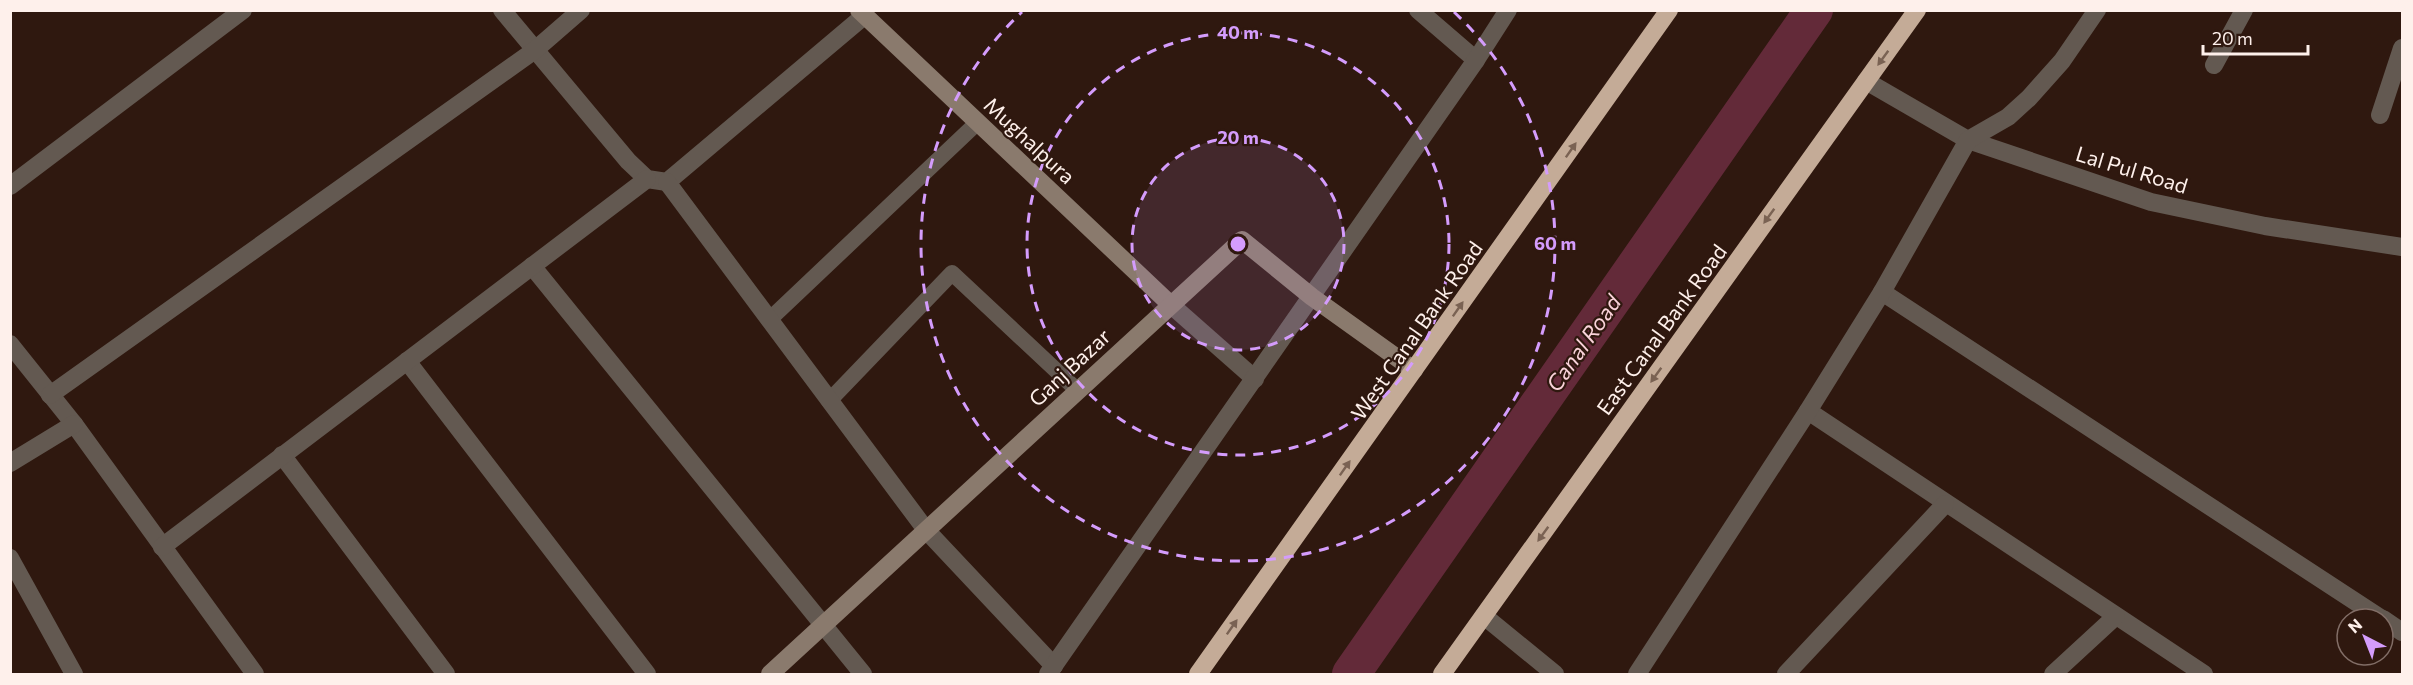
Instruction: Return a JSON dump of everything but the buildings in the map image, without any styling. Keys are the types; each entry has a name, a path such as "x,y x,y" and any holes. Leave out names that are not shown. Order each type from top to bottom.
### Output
{"highway":[{"name":"West Canal Bank Road","path":"1198,675 1670,10"},
{"name":"East Canal Bank Road","path":"1442,675 1917,10"}],"street":[{"path":"10,186 243,10"},
{"path":"502,10 628,161 647,179 667,182 926,530 1051,670 1312,297 1508,10"},
{"path":"50,395 535,50 581,10"},
{"path":"1418,10 1476,60"},
{"path":"1636,675 1808,411 1882,292 1968,140 2008,117 2029,98 2062,61 2097,10"},
{"path":"2214,65 2244,10"},
{"path":"667,182 862,13"},
{"name":"Mughalpura","path":"862,13 1170,304"},
{"path":"2380,115 2403,48"},
{"name":"Lal Pul Road","path":"1866,81 1968,140 2151,202 2265,226 2403,247"},
{"path":"162,547 647,179"},
{"name":"Ganj Bazar","path":"770,675 1242,240 1312,297 1414,370"},
{"path":"532,266 863,675"},
{"path":"1882,292 2365,607"},
{"path":"1170,304 1255,379"},
{"path":"10,344 74,424 255,675"},
{"path":"407,361 647,675"},
{"path":"1808,411 2204,675"},
{"path":"10,463 74,424"},
{"path":"282,455 446,675"},
{"path":"1786,675 1945,504"},
{"path":"10,558 74,675"},
{"path":"1484,616 1555,675"},
{"path":"2053,675 2116,616"}],"lane":[{"path":"769,320 978,122"},
{"path":"829,401 952,273 1077,390"}],"waterway":[{"name":"Canal Road","path":"1351,674 1814,10"}]}
